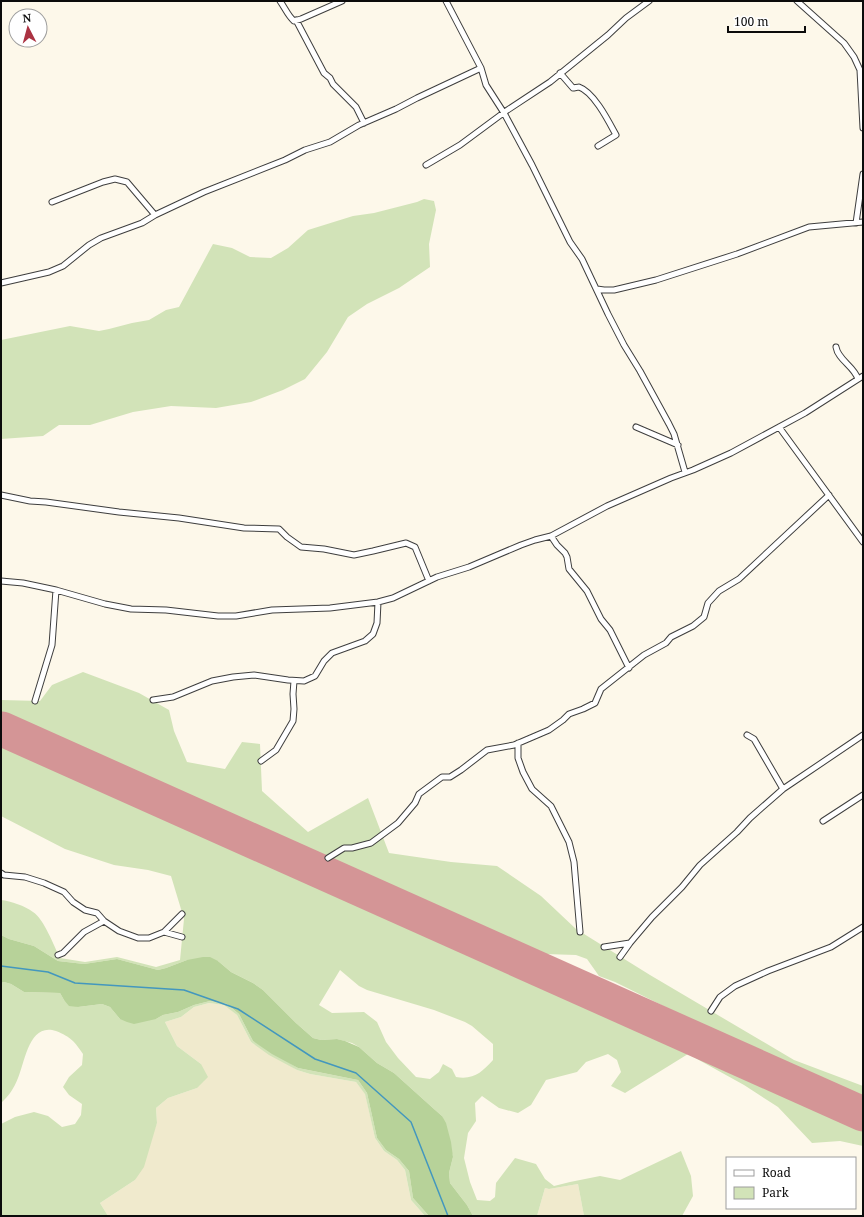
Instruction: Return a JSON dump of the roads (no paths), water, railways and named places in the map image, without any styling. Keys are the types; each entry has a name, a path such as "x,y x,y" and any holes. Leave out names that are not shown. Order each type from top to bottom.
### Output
{"street":[{"path":"280,1 294,21 342,1"},
{"path":"446,1 481,68 486,85 504,113 532,165 570,242 582,259 624,345 666,417 678,445 685,472"},
{"path":"426,166 460,145 550,82 608,35 633,12 649,1"},
{"path":"797,1 844,43 854,57 860,70 863,128"},
{"path":"296,20 324,73 356,107 364,123"},
{"path":"1,283 48,272 63,266 89,245 101,238 142,223 155,215 204,192 285,160 305,150 330,142 364,123 481,68"},
{"path":"560,73 573,88 579,87 590,94 606,115 616,135 598,146"},
{"path":"856,223 863,174"},
{"path":"52,202 103,182 116,179 127,182 155,215"},
{"path":"597,289 614,290 656,280 737,254 809,227 863,222"},
{"path":"836,347 837,353 856,374 862,377"},
{"path":"1,581 23,583 56,590 105,604 131,609 166,610 218,616 236,616 272,610 330,608 378,602 393,598 437,577 469,567 528,542 551,536 607,506 731,453 805,414 862,377"},
{"path":"636,427 678,445"},
{"path":"779,427 863,542"},
{"path":"1,495 30,501 179,518 244,528 279,529 301,547 324,549 354,555 406,543 415,547 429,581"},
{"path":"328,858 344,848 352,848 371,843 398,823 415,803 418,794 442,777 450,777 461,770 487,750 518,743 548,730 569,714 595,703 601,689 644,655 666,643 671,637 693,626 704,617 708,603 719,591 739,579 829,495"},
{"path":"551,536 567,557 570,569 587,591 601,619 610,630 629,668"},
{"path":"35,701 46,669 52,645 56,590"},
{"path":"153,700 173,697 212,681 232,677 254,675 304,681 315,676 324,661 332,653 365,641 373,634 377,623 378,602"},
{"path":"261,761 276,750 292,721 294,709 294,681"},
{"path":"747,734 754,739 783,789"},
{"path":"620,957 652,917 682,887 700,865 737,832 750,818 783,789 863,735"},
{"path":"518,743 518,758 523,772 532,789 551,806 569,842 574,862 580,932"},
{"path":"823,821 863,795"},
{"path":"1,873 4,875 25,877 44,883 64,892 73,902 85,910 97,913 104,921 120,931 138,938 149,938 164,932 182,914"},
{"path":"58,955 64,953 84,932 104,921"},
{"path":"711,1011 720,997 735,986 768,971 831,947 863,927"},
{"path":"164,932 182,937"},
{"path":"604,947 630,943"}],"waterway":[{"path":"1,966 48,972 75,983 184,990 238,1009 315,1059 356,1073 411,1122 448,1216"}]}
